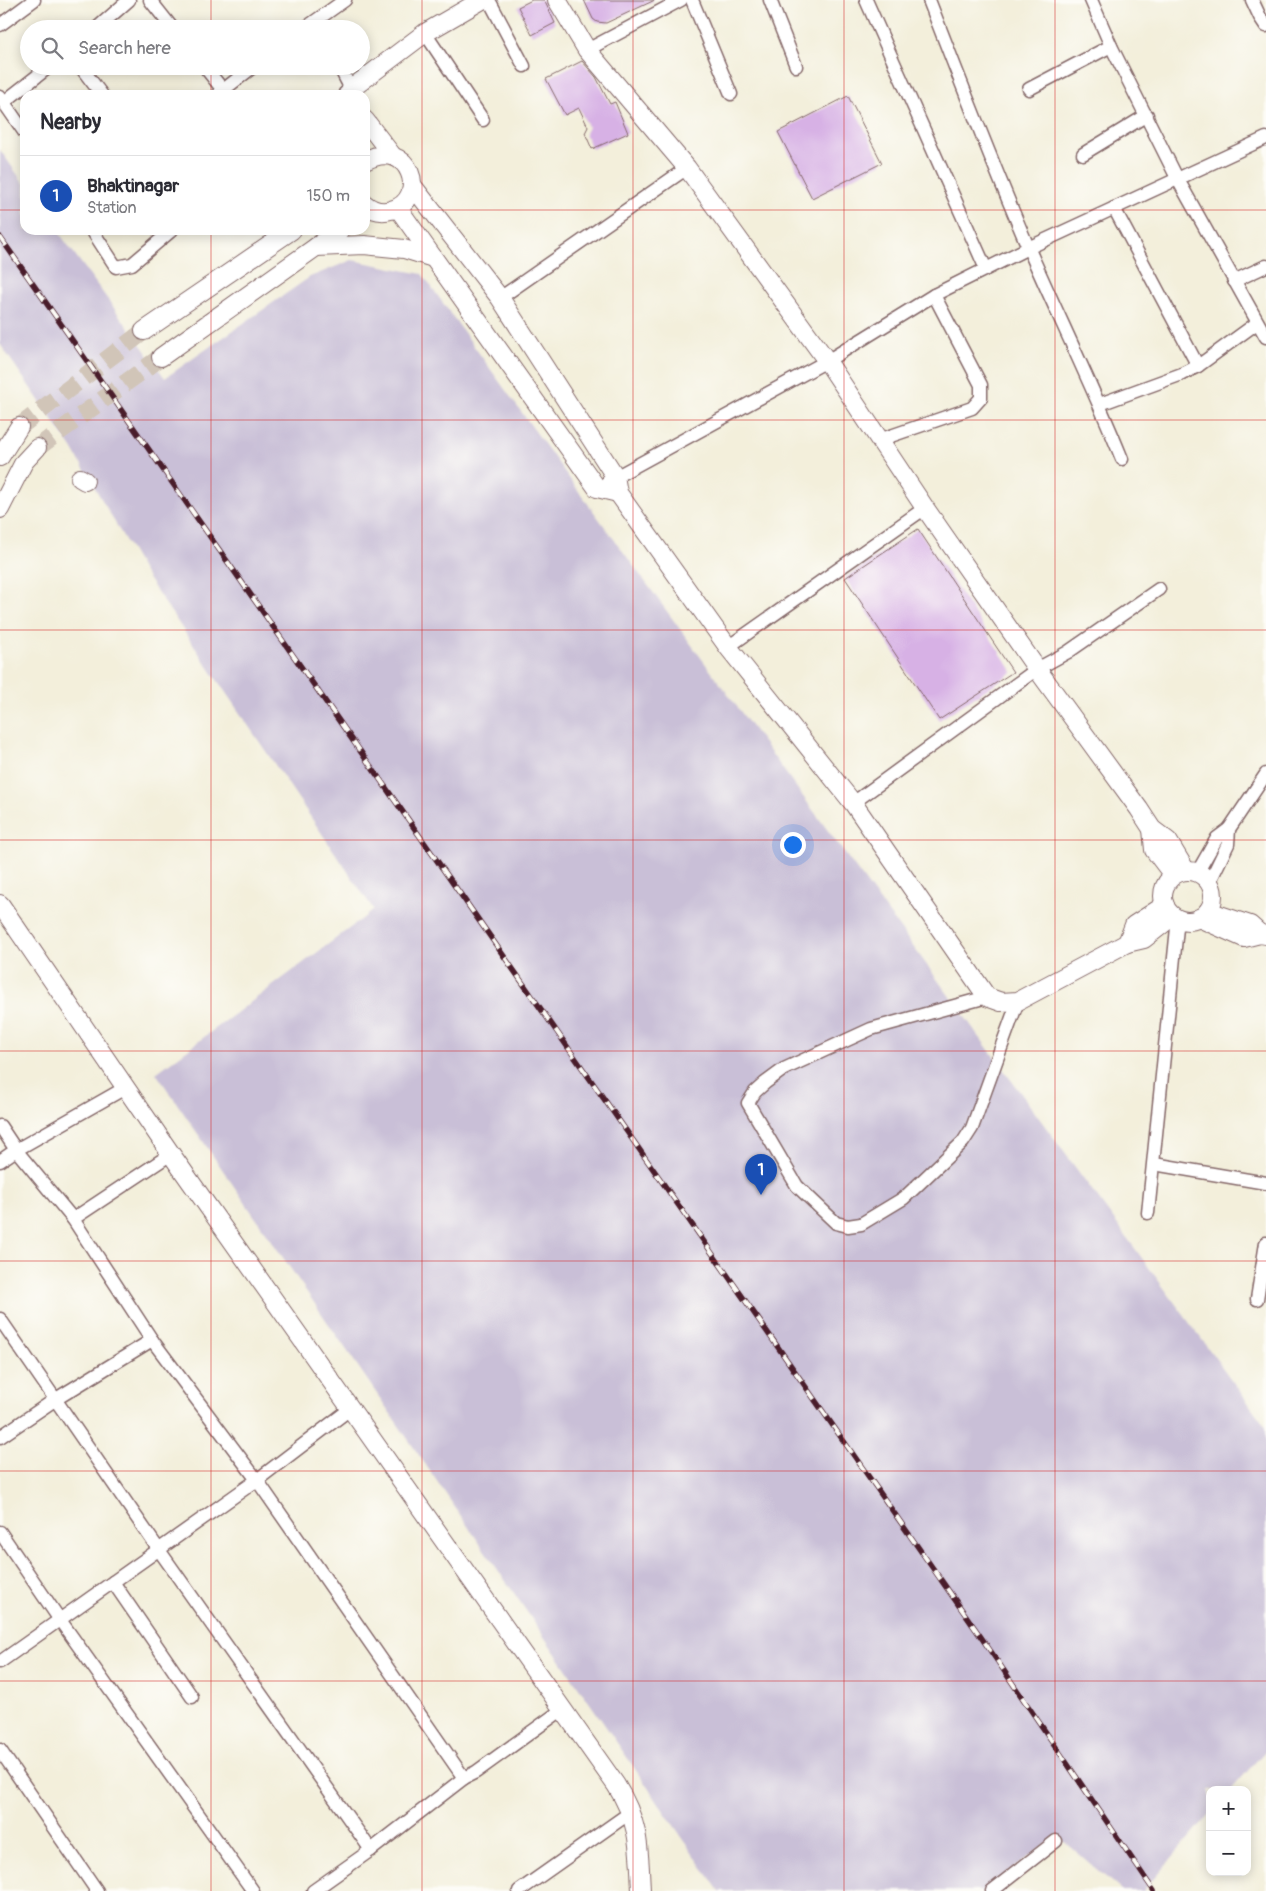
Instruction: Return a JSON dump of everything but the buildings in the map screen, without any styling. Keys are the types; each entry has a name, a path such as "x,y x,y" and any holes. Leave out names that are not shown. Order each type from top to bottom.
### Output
{"street":[{"path":"0,25 34,0"},
{"path":"106,20 129,0"},
{"path":"150,0 166,20"},
{"path":"323,20 345,0"},
{"path":"352,90 425,33 482,0"},
{"path":"489,0 524,66"},
{"path":"557,0 587,50 687,168 827,361 925,508 1152,829 1154,850 1192,875 1213,895 1212,904 1203,915 1192,920 1172,913"},
{"path":"587,50 680,0"},
{"path":"692,0 731,94"},
{"path":"770,0 796,66"},
{"path":"866,0 986,269"},
{"path":"929,0 984,144 1028,248 1100,404 1122,459"},
{"path":"1091,0 1111,46 1177,178 1266,337"},
{"path":"1252,0 1260,17 1263,31"},
{"path":"425,33 483,120"},
{"path":"1029,89 1111,46"},
{"path":"20,126 2,100 37,75"},
{"path":"87,75 98,90"},
{"path":"210,75 219,90"},
{"path":"223,90 242,75"},
{"path":"342,75 347,90"},
{"path":"1082,154 1147,115"},
{"path":"370,126 392,155"},
{"path":"398,208 597,488 617,484 827,361 934,295 1028,248 1266,138"},
{"path":"370,158 383,154 392,155 401,160 407,166 411,175 412,185 410,194 398,208 389,211 370,209"},
{"path":"500,298 687,168"},
{"path":"412,185 500,298 617,484 728,647 853,803 987,996 1001,1002 1018,1000 1127,943 1144,939 1172,913"},
{"path":"1114,208 1198,366"},
{"path":"95,235 116,267 132,264 166,235"},
{"path":"144,331 285,235"},
{"path":"161,357 333,235"},
{"path":"315,247 364,245 404,249 434,258"},
{"path":"1234,281 1266,266"},
{"path":"879,440 972,408 981,398 981,385 934,295"},
{"path":"1100,404 1182,374 1198,366 1257,323"},
{"path":"0,457 19,427"},
{"path":"0,509 24,462 37,448"},
{"path":"728,647 925,508"},
{"path":"853,803 1038,669 1068,652 1159,589"},
{"path":"1148,1213 1154,1164 1172,913 1164,889 1167,881 1192,875 1216,838 1229,829 1266,774"},
{"path":"0,904 171,1154 616,1785 631,1812 639,1840 641,1891"},
{"path":"1203,915 1244,938 1263,935"},
{"path":"987,996 871,1029 784,1068 755,1092 748,1103 797,1186 836,1223 848,1226 861,1224 904,1198 963,1142 975,1121 1018,1000"},
{"path":"0,1161 125,1088"},
{"path":"0,1126 16,1150 73,1219 152,1340 257,1480 464,1778"},
{"path":"73,1219 171,1154"},
{"path":"1154,1164 1266,1183"},
{"path":"1257,1298 1266,1244"},
{"path":"0,1319 159,1550 371,1850"},
{"path":"0,1437 56,1399 152,1340"},
{"path":"0,1662 257,1480 350,1410"},
{"path":"0,1532 60,1620 253,1891"},
{"path":"113,1582 192,1697"},
{"path":"313,1891 371,1850 464,1778 476,1772 563,1709"},
{"path":"0,1750 97,1891"},
{"path":"519,1891 631,1812"},
{"path":"992,1891 1056,1841"}],"shaded area":[{"path":"0,150 20,178 20,235 61,235 165,378 310,277 352,260 422,274 558,463 1266,1427 1266,1750 1234,1786 1206,1786 1206,1819 1143,1891 1122,1891 1057,1835 984,1891 719,1891 156,1073 374,910 143,571 72,448 0,344"}],"tunnel":[{"path":"19,427 144,331"},
{"path":"37,448 161,357"}],"railway":[{"path":"0,237 981,1637 1154,1891"}],"place":[{"name":"Bhaktinagar","path":"761,1195"}]}
